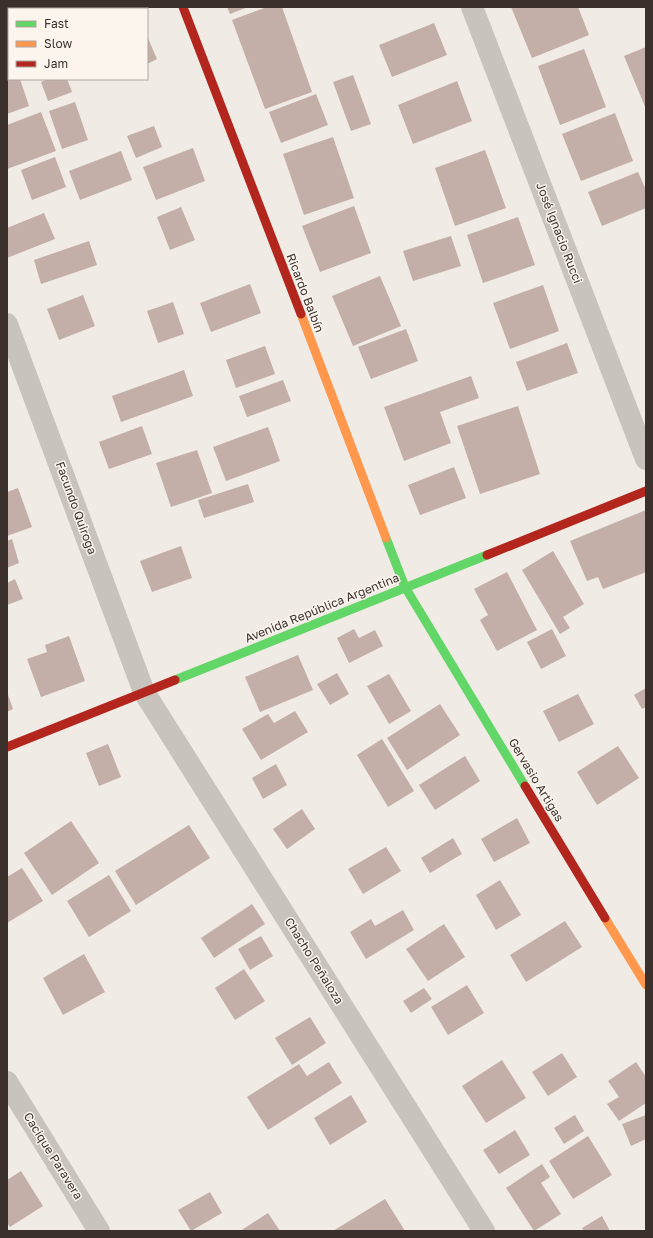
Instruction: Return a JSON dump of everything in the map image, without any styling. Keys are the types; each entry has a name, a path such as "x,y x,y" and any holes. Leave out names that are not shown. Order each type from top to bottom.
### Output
{"street":[{"name":"Ricardo Balbín","path":"183,7 405,587"},
{"name":"José Ignacio Rucci","path":"472,7 646,459"},
{"name":"Facundo Quiroga","path":"7,324 144,692"},
{"name":"Avenida República Argentina","path":"7,747 646,491"},
{"name":"Gervasio Artigas","path":"405,587 646,984"},
{"name":"Chacho Peñaloza","path":"144,692 484,1231"},
{"name":"Cacique Paravera","path":"7,1082 99,1231"}],"building":[{"path":"7,7 14,7 8,8 7,28"},
{"path":"55,7 80,7 78,8"},
{"path":"227,7 248,7 230,14"},
{"path":"267,7 282,7 312,92 265,109 232,20"},
{"path":"511,7 578,7 589,35 532,58"},
{"path":"434,23 447,55 392,77 379,45"},
{"path":"148,38 157,59 148,64"},
{"path":"646,47 646,109 624,56"},
{"path":"584,49 606,107 560,125 538,66"},
{"path":"353,75 371,124 351,131 333,82"},
{"path":"7,78 8,80 20,80 29,106 7,114"},
{"path":"46,80 67,80 72,92 48,101 41,82"},
{"path":"457,81 472,121 413,144 398,105"},
{"path":"316,94 328,125 281,143 269,112"},
{"path":"75,102 88,140 62,149 49,111"},
{"path":"41,112 56,151 7,169 7,125"},
{"path":"615,113 633,161 581,181 562,134"},
{"path":"154,126 162,147 136,158 127,136"},
{"path":"333,137 354,198 304,215 283,154"},
{"path":"193,148 205,181 156,200 143,167"},
{"path":"485,150 506,208 455,226 435,168"},
{"path":"121,151 132,180 80,200 69,171"},
{"path":"55,157 66,187 32,200 21,170"},
{"path":"638,172 646,190 646,208 602,226 588,192"},
{"path":"354,206 371,253 320,272 302,226"},
{"path":"181,207 195,240 170,250 157,217"},
{"path":"44,213 55,239 7,258 7,228"},
{"path":"518,217 535,265 483,283 467,235"},
{"path":"451,236 461,266 413,281 403,251"},
{"path":"89,241 97,265 41,284 34,260"},
{"path":"380,276 401,326 353,346 332,296"},
{"path":"250,284 261,313 211,332 200,303"},
{"path":"543,285 559,331 510,349 493,303"},
{"path":"83,295 95,326 59,340 47,309"},
{"path":"173,302 184,334 158,343 147,311"},
{"path":"406,329 418,361 371,379 358,347"},
{"path":"567,343 578,373 527,391 516,362"},
{"path":"265,346 275,374 236,388 226,360"},
{"path":"184,370 193,396 121,422 112,396"},
{"path":"471,376 479,398 440,412 451,443 404,461 384,407"},
{"path":"283,380 291,401 247,417 239,396"},
{"path":"518,406 540,474 480,494 457,426"},
{"path":"142,426 152,454 109,469 99,442"},
{"path":"268,427 280,461 226,481 213,447"},
{"path":"197,450 212,493 171,507 156,463"},
{"path":"454,467 466,498 420,515 408,485"},
{"path":"248,484 254,502 204,518 198,500"},
{"path":"18,488 32,527 7,536 7,492"},
{"path":"646,510 646,572 603,589 598,577 587,581 570,541"},
{"path":"12,539 19,563 7,568 7,541"},
{"path":"181,546 192,578 152,592 140,561"},
{"path":"553,551 584,604 563,617 570,628 560,634 522,570"},
{"path":"507,572 537,630 497,651 480,620 488,615 474,589"},
{"path":"15,579 23,599 7,605 7,583"},
{"path":"354,629 359,638 375,630 383,646 349,663 337,638"},
{"path":"552,629 566,656 541,669 527,642"},
{"path":"69,636 85,681 41,697 27,659 47,652 45,645"},
{"path":"298,655 313,690 260,712 245,677"},
{"path":"337,673 349,694 330,705 317,684"},
{"path":"389,674 411,711 389,724 367,686"},
{"path":"646,688 646,707 642,709 634,695"},
{"path":"7,692 13,709 7,712"},
{"path":"578,694 594,724 559,742 543,711"},
{"path":"440,704 460,735 407,770 387,738"},
{"path":"295,711 308,732 261,760 242,729 268,714 274,723"},
{"path":"382,739 414,791 388,807 357,755"},
{"path":"108,744 121,777 99,786 86,753"},
{"path":"618,746 639,778 597,805 577,772"},
{"path":"465,756 480,781 435,810 419,785"},
{"path":"276,764 287,785 263,799 252,778"},
{"path":"302,809 315,829 287,849 273,829"},
{"path":"517,818 530,843 494,862 481,839"},
{"path":"71,821 99,863 52,895 24,853"},
{"path":"189,825 210,858 136,905 115,871"},
{"path":"453,838 462,854 430,873 421,858"},
{"path":"386,847 401,871 363,894 348,869"},
{"path":"22,868 43,901 7,923 7,877"},
{"path":"109,875 131,911 89,937 67,901"},
{"path":"500,880 521,915 496,930 476,895"},
{"path":"252,904 265,924 214,958 201,938"},
{"path":"403,910 414,930 366,959 350,932 371,919 375,926"},
{"path":"565,921 582,947 526,982 510,955"},
{"path":"444,924 465,957 428,981 406,949"},
{"path":"261,936 273,956 250,970 238,949"},
{"path":"84,954 105,992 63,1015 43,978"},
{"path":"244,969 265,1001 235,1020 215,988"},
{"path":"467,985 484,1013 448,1035 431,1007"},
{"path":"424,988 432,999 411,1013 403,1001"},
{"path":"310,1017 326,1043 292,1065 275,1038"},
{"path":"562,1053 577,1077 548,1096 532,1072"},
{"path":"502,1060 526,1098 486,1123 462,1086"},
{"path":"329,1062 342,1083 268,1130 247,1097 299,1064 307,1076"},
{"path":"636,1062 646,1077 646,1103 619,1121 607,1104 619,1097 608,1081"},
{"path":"351,1095 367,1122 330,1145 314,1118"},
{"path":"575,1115 584,1131 564,1144 554,1128"},
{"path":"646,1115 646,1139 631,1146 622,1124"},
{"path":"515,1130 530,1155 499,1174 483,1150"},
{"path":"588,1136 612,1175 573,1199 549,1161"},
{"path":"542,1164 550,1177 541,1183 561,1214 534,1231 506,1188"},
{"path":"21,1171 43,1206 10,1227 7,1223 7,1180"},
{"path":"210,1192 222,1213 191,1231 178,1210"},
{"path":"385,1199 405,1231 333,1231"},
{"path":"268,1213 280,1231 240,1231"},
{"path":"602,1216 610,1231 584,1231 582,1228"}],"traffic: fast":[{"path":"386,538 405,587 525,786"},
{"path":"175,680 487,555"}],"traffic: slow":[{"path":"301,314 386,538"},
{"path":"605,918 646,985"}],"traffic: jam":[{"path":"183,7 301,314"},
{"path":"487,555 646,491"},
{"path":"7,747 175,680"},
{"path":"525,786 605,918"}]}
